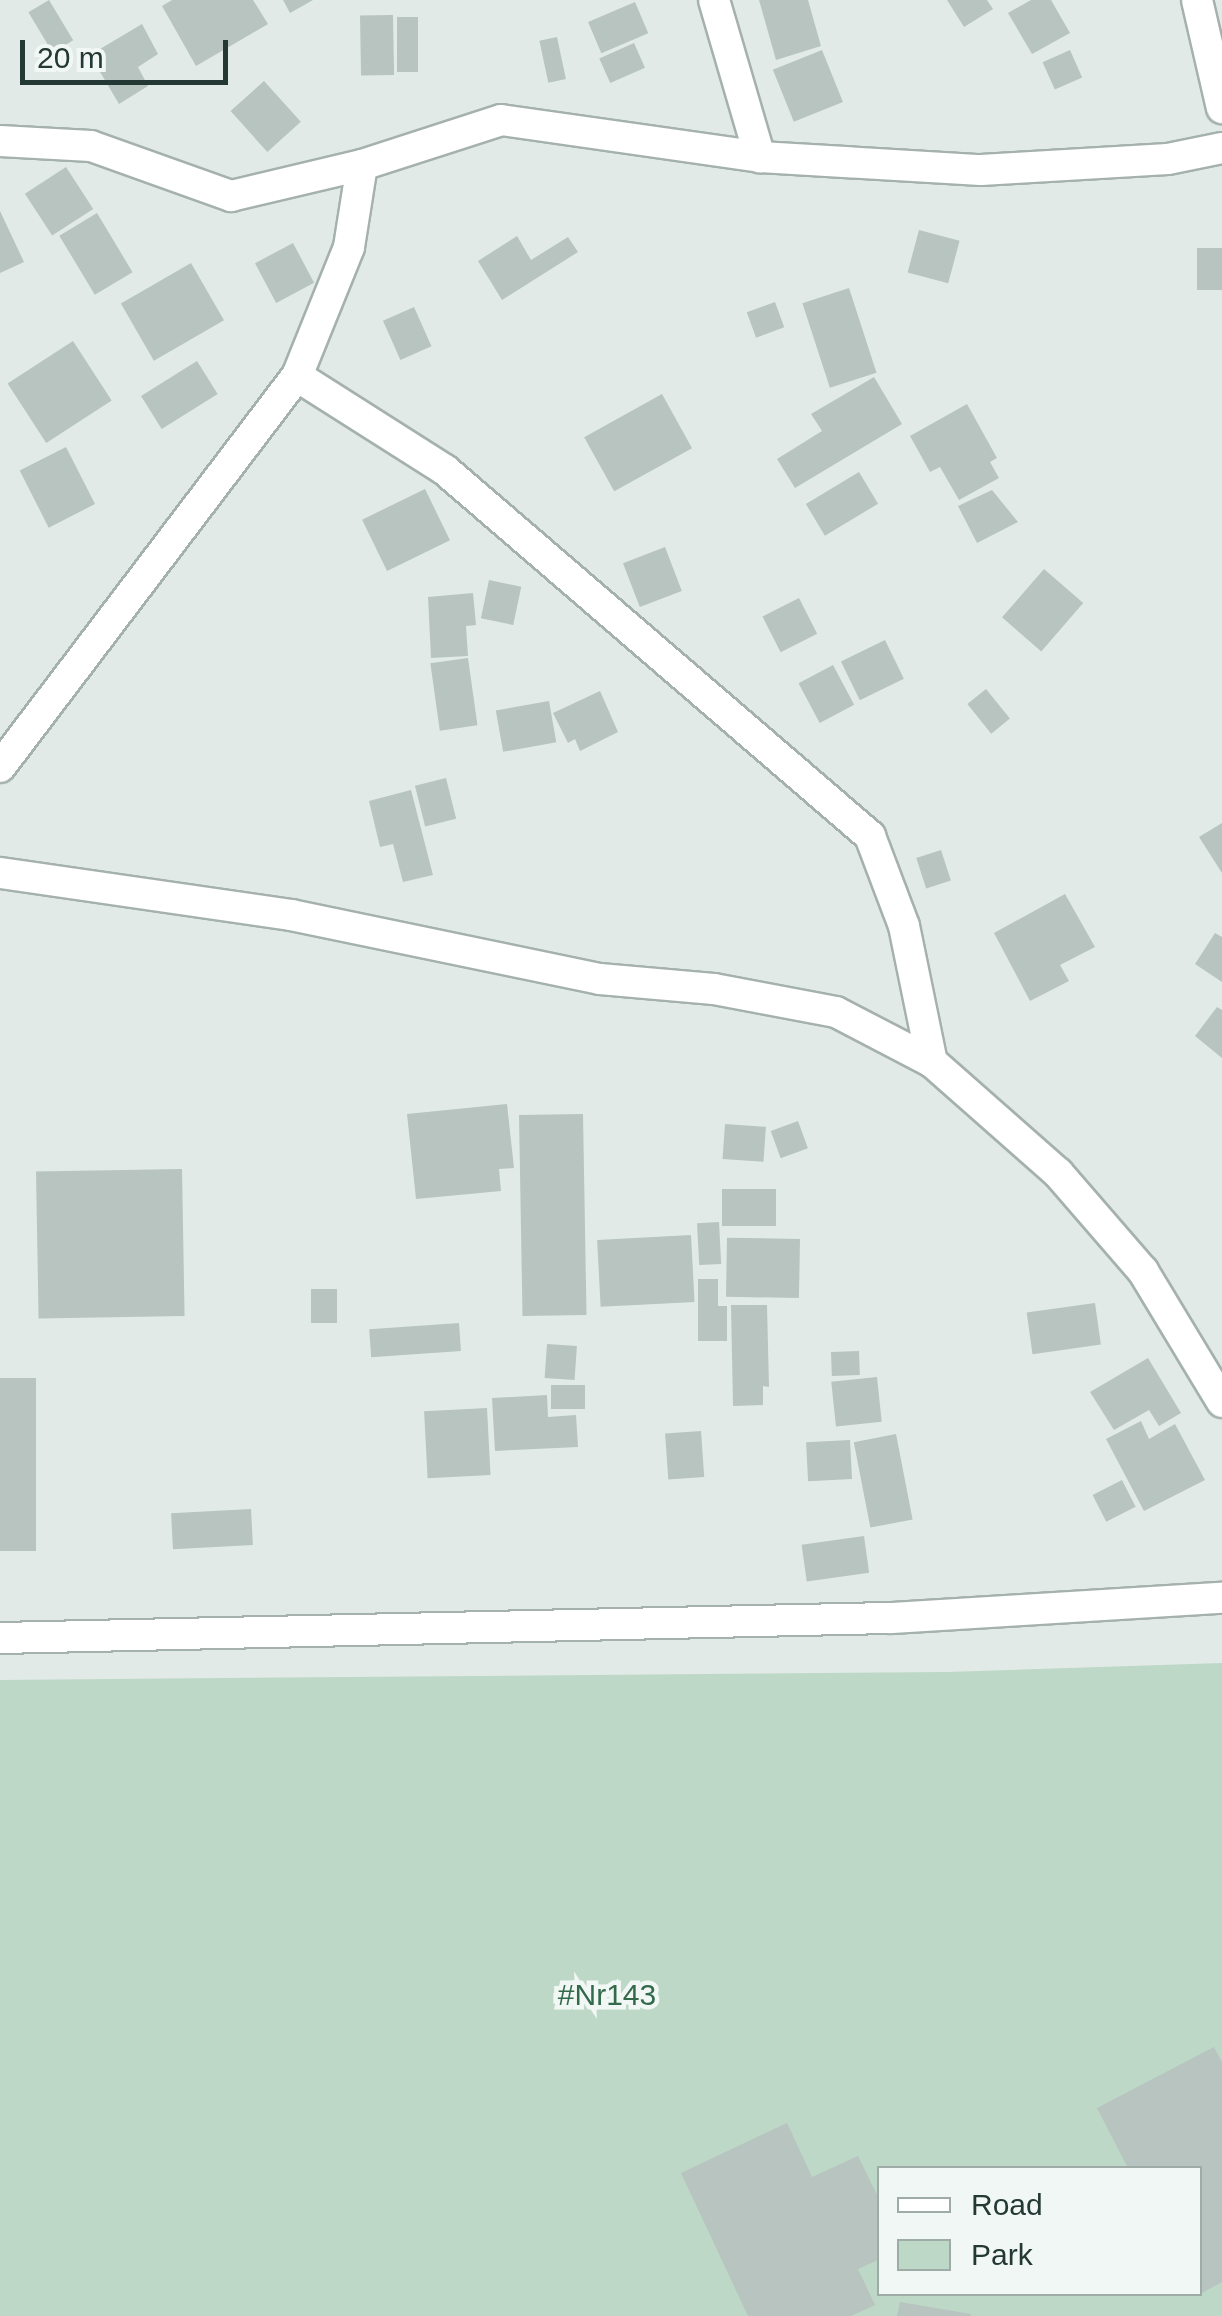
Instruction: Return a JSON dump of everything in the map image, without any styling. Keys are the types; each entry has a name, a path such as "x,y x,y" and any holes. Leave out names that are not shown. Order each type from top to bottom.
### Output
{"street":[{"path":"714,0 760,157"},
{"path":"1196,0 1222,108"},
{"path":"0,141 91,146 232,196 362,166 501,120 760,157 981,170 1168,159 1222,148"},
{"path":"0,766 298,376 350,248 362,166"},
{"path":"298,376 445,470 870,836 904,926 932,1062"},
{"path":"0,873 291,915 600,978 714,989 836,1012 932,1062 1058,1172 1143,1271 1222,1402"},
{"path":"0,1638 891,1618 1222,1598"}],"green space":[{"name":"#Nr143","path":"1222,1663 1222,2316 0,2316 0,1680 947,1672"}],"building":[{"path":"49,0 73,40 53,53 28,12"},
{"path":"172,0 253,0 268,24 196,66 162,6"},
{"path":"283,0 313,0 290,13"},
{"path":"759,0 808,0 821,46 776,60"},
{"path":"947,0 987,0 993,9 964,27"},
{"path":"1031,0 1051,0 1070,33 1032,54 1008,13"},
{"path":"635,2 648,33 601,53 588,22"},
{"path":"393,15 394,75 361,76 360,16"},
{"path":"397,17 418,17 418,72 397,72"},
{"path":"142,24 158,54 138,67 148,86 119,104 90,55"},
{"path":"557,37 566,79 548,83 539,41"},
{"path":"634,43 645,68 610,83 599,58"},
{"path":"822,50 843,102 794,122 773,70"},
{"path":"1070,50 1082,77 1055,90 1043,62"},
{"path":"264,81 301,122 267,152 231,111"},
{"path":"66,167 93,209 52,236 25,194"},
{"path":"0,211 24,262 0,273"},
{"path":"97,213 133,272 95,295 59,236"},
{"path":"919,230 960,241 948,283 908,273"},
{"path":"517,236 531,260 568,237 578,252 502,300 478,261"},
{"path":"293,243 314,283 276,303 255,263"},
{"path":"1197,248 1222,248 1222,290 1197,290"},
{"path":"191,263 224,320 154,361 121,304"},
{"path":"849,288 877,373 830,388 802,303"},
{"path":"775,302 784,327 756,338 747,312"},
{"path":"414,307 431,346 400,360 383,321"},
{"path":"73,341 112,401 46,443 8,383"},
{"path":"197,361 218,394 162,429 141,396"},
{"path":"874,377 902,424 795,488 777,459 822,431 811,414"},
{"path":"662,394 692,448 614,491 584,437"},
{"path":"967,404 997,458 990,462 999,478 959,500 940,467 930,472 910,436"},
{"path":"66,447 95,504 49,528 20,471"},
{"path":"859,472 878,504 825,536 806,504"},
{"path":"425,489 450,540 387,571 362,520"},
{"path":"992,490 1018,522 977,543 958,506"},
{"path":"665,547 682,591 640,607 623,563"},
{"path":"1044,569 1083,603 1041,651 1002,617"},
{"path":"489,580 521,587 513,625 481,618"},
{"path":"473,593 476,625 466,626 468,656 431,658 428,597"},
{"path":"799,598 817,634 781,652 762,617"},
{"path":"885,640 904,679 860,700 841,661"},
{"path":"468,658 477,725 440,731 430,663"},
{"path":"833,665 854,705 820,723 799,683"},
{"path":"986,689 1010,719 991,734 967,704"},
{"path":"600,691 618,732 580,751 575,739 568,743 553,713"},
{"path":"549,701 556,742 503,752 496,710"},
{"path":"446,778 456,819 425,826 415,786"},
{"path":"411,790 433,875 403,882 393,844 380,847 369,801"},
{"path":"1222,823 1222,873 1199,837"},
{"path":"941,850 951,880 926,888 916,858"},
{"path":"1065,894 1095,947 1060,965 1069,981 1030,1001 994,933"},
{"path":"1215,933 1222,937 1222,982 1195,964"},
{"path":"1217,1007 1222,1010 1222,1058 1195,1036"},
{"path":"507,1104 514,1168 499,1169 501,1191 416,1199 407,1114"},
{"path":"583,1114 587,1315 523,1316 519,1115"},
{"path":"798,1121 808,1148 781,1158 771,1131"},
{"path":"725,1124 766,1127 763,1162 723,1159"},
{"path":"182,1169 185,1316 39,1319 36,1172"},
{"path":"722,1189 776,1189 776,1226 722,1226"},
{"path":"719,1222 721,1264 699,1265 697,1223"},
{"path":"691,1235 695,1302 601,1307 597,1240"},
{"path":"727,1238 800,1239 799,1298 726,1297"},
{"path":"698,1279 718,1279 718,1306 727,1306 727,1341 698,1341"},
{"path":"311,1289 337,1289 337,1323 311,1323"},
{"path":"1095,1303 1101,1345 1033,1354 1027,1313"},
{"path":"731,1305 767,1305 769,1387 763,1386 763,1405 733,1406"},
{"path":"459,1323 461,1351 371,1357 369,1329"},
{"path":"547,1344 577,1346 575,1380 545,1378"},
{"path":"859,1351 860,1375 832,1376 831,1352"},
{"path":"1148,1358 1181,1413 1159,1426 1149,1410 1114,1430 1090,1392"},
{"path":"877,1377 882,1422 836,1427 831,1382"},
{"path":"0,1378 36,1378 36,1551 0,1551"},
{"path":"551,1385 585,1385 585,1409 551,1409"},
{"path":"547,1395 548,1417 576,1415 578,1447 495,1451 492,1398"},
{"path":"487,1408 491,1475 428,1478 424,1411"},
{"path":"1141,1421 1149,1439 1175,1424 1205,1480 1144,1511 1106,1439"},
{"path":"701,1431 704,1477 668,1479 665,1434"},
{"path":"896,1434 913,1519 870,1528 854,1442"},
{"path":"850,1440 852,1479 808,1481 806,1442"},
{"path":"1122,1480 1136,1507 1106,1522 1093,1495"},
{"path":"251,1509 253,1545 173,1549 171,1513"},
{"path":"864,1536 869,1573 807,1581 802,1545"},
{"path":"1214,2047 1222,2062 1222,2282 1202,2293 1202,2166 1127,2166 1097,2108"},
{"path":"787,2123 812,2177 858,2156 877,2195 877,2260 858,2269 875,2305 851,2316 748,2316 681,2173"},
{"path":"900,2302 971,2314 971,2316 897,2316"}]}
